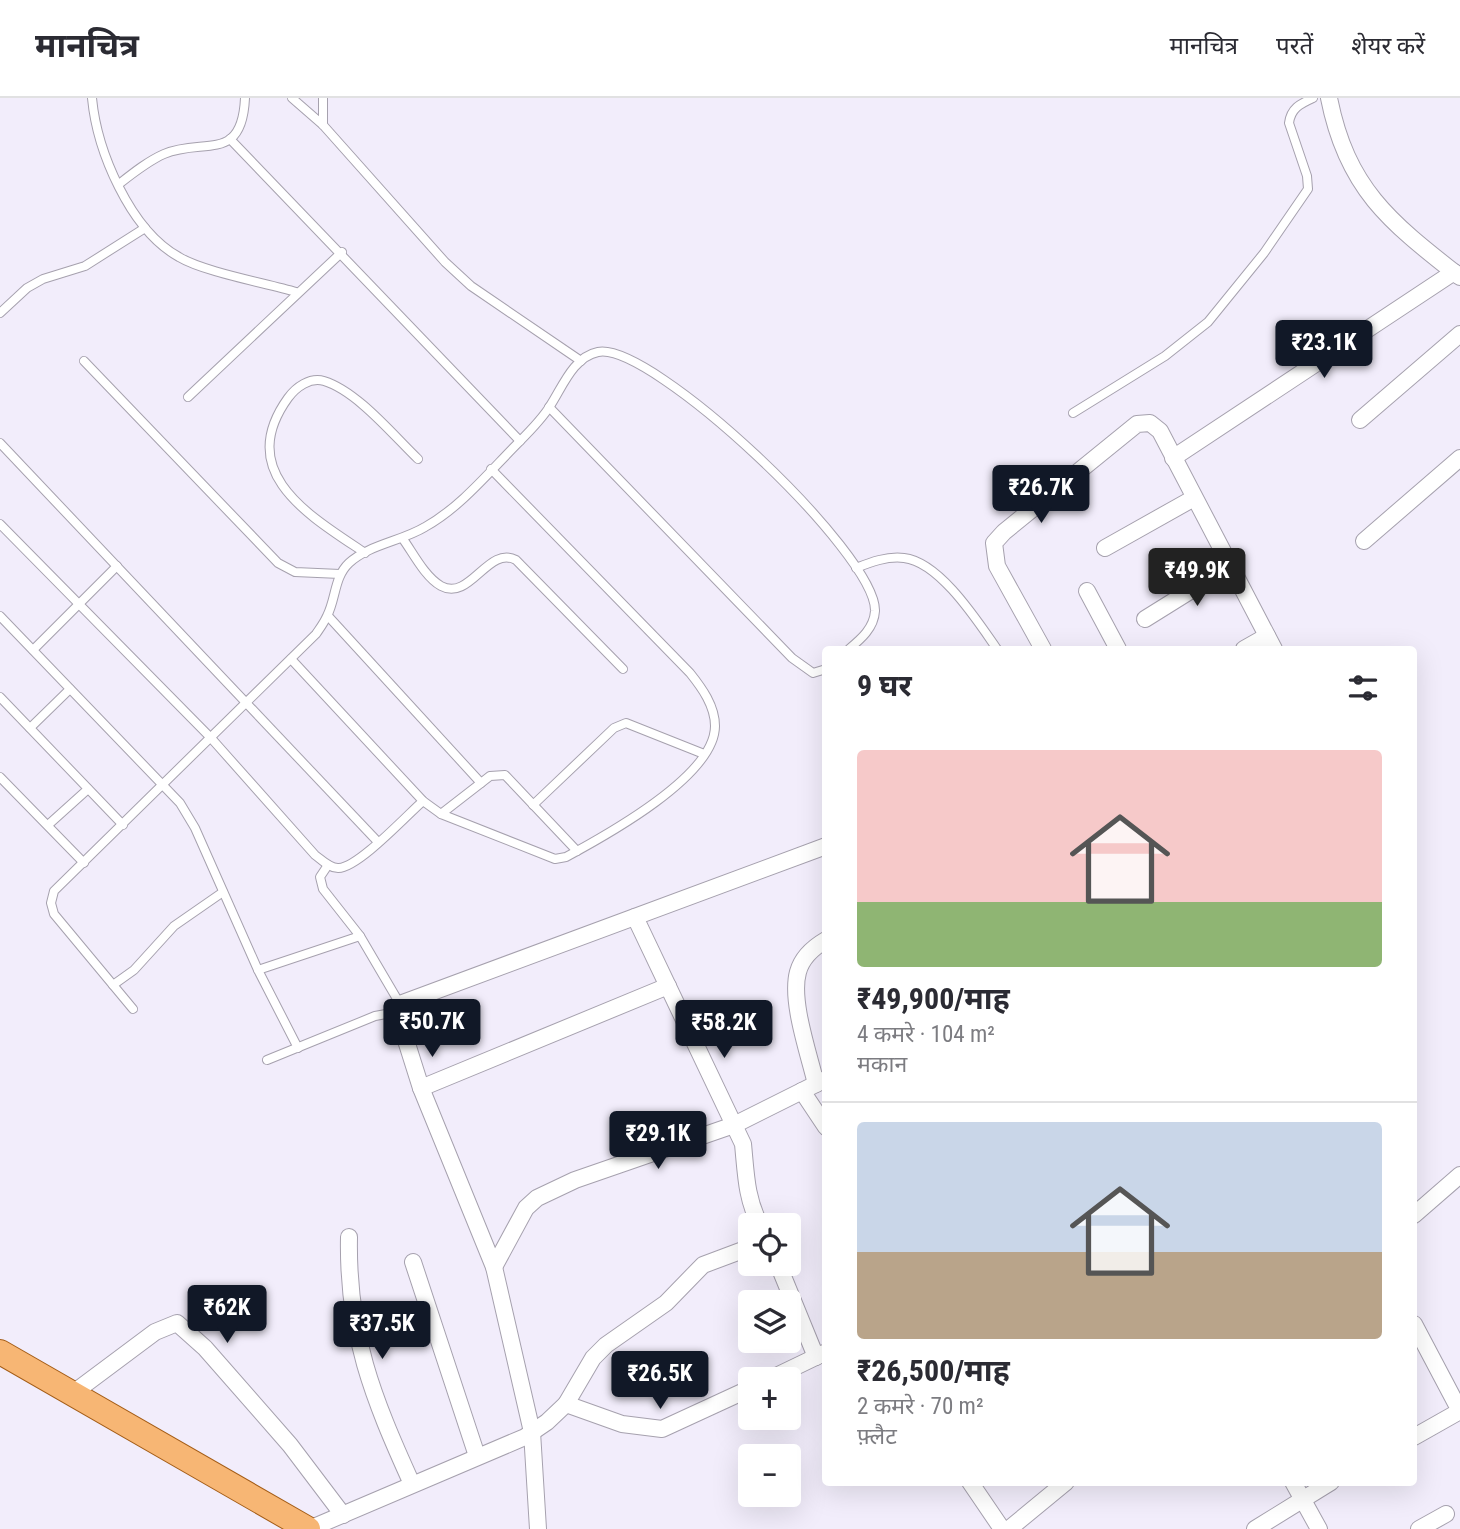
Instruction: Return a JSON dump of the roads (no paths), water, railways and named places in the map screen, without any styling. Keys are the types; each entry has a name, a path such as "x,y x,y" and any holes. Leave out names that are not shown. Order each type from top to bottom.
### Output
{"main road":[{"path":"0,1352 308,1529"}],"street":[{"path":"1173,458 1457,274 1402,231 1361,184 1337,136 1329,98"},
{"path":"1360,420 1460,334"},
{"path":"1041,646 997,566 994,543 1137,424 1150,423 1160,430 1270,643"},
{"path":"1364,541 1460,458"},
{"path":"1105,548 1194,498"},
{"path":"1145,620 1230,566"},
{"path":"1087,591 1116,646"},
{"path":"538,1529 533,1432 494,1267 421,1087 399,1008 822,847"},
{"path":"635,917 743,1144 750,1206 754,1213"},
{"path":"822,948 805,956 798,972 797,995 822,1112"},
{"path":"421,1087 668,986"},
{"path":"494,1267 526,1208 537,1198 575,1180 734,1125 815,1085"},
{"path":"1417,1211 1460,1175"},
{"path":"349,1237 348,1282 355,1331 367,1379 412,1485"},
{"path":"308,1529 533,1432 566,1404 593,1358 606,1345 666,1304 703,1265 738,1252"},
{"path":"413,1262 477,1456"},
{"path":"784,1276 821,1354 794,1367"},
{"path":"72,1394 155,1332 177,1323 205,1348 282,1436 343,1515"},
{"path":"1417,1330 1460,1411 1417,1435"},
{"path":"566,1404 622,1424 662,1429 738,1394"},
{"path":"973,1486 1002,1529"},
{"path":"1009,1529 1061,1486"},
{"path":"1295,1486 1319,1529"},
{"path":"1255,1529 1324,1486"},
{"path":"1419,1529 1446,1514"}],"lane":[{"path":"92,98 95,128 104,156 145,228 161,246 181,259 296,292"},
{"path":"292,98 323,125 445,262 471,286 581,361"},
{"path":"323,98 323,125"},
{"path":"1073,413 1189,339 1208,322 1264,253 1308,188 1307,176 1289,123 1290,114 1296,107 1313,98"},
{"path":"119,184 165,153 205,149 230,139 244,119 247,99"},
{"path":"230,139 342,251 520,441"},
{"path":"0,313 35,284 85,266 145,228"},
{"path":"188,397 342,251"},
{"path":"133,1009 54,914 51,903 54,891 316,634 328,615 340,574 349,562 403,539 450,510 520,441 550,407 581,361 596,352 614,351 635,361 709,414 800,496 856,568 875,609 871,626 852,646"},
{"path":"84,361 278,563 295,572 340,574"},
{"path":"365,553 312,517 278,483 271,463 269,441 278,412 292,392 307,382 320,380 349,394 418,459"},
{"path":"550,407 792,659 813,673 822,670"},
{"path":"0,443 378,842"},
{"path":"291,659 423,801 441,814 555,859 577,852 655,803 692,769 704,754 715,726 705,693 690,673 491,469"},
{"path":"0,524 211,738 314,855 328,865 340,869 355,863 423,801"},
{"path":"403,539 432,578 440,586 452,589 464,585 500,557 509,556 516,560 623,669"},
{"path":"856,568 890,558 906,558 920,563 964,604 996,646"},
{"path":"33,650 117,566"},
{"path":"328,615 481,783"},
{"path":"0,616 180,803 195,828 258,970 298,1048"},
{"path":"30,728 70,689"},
{"path":"0,697 123,825"},
{"path":"533,805 614,727 626,723 704,754"},
{"path":"441,814 496,773 505,775 577,852"},
{"path":"0,777 84,863"},
{"path":"48,825 88,789"},
{"path":"267,1060 399,1008 360,936 324,889 320,877 328,865"},
{"path":"113,985 134,970 174,926 223,892"},
{"path":"258,970 360,936"}]}
